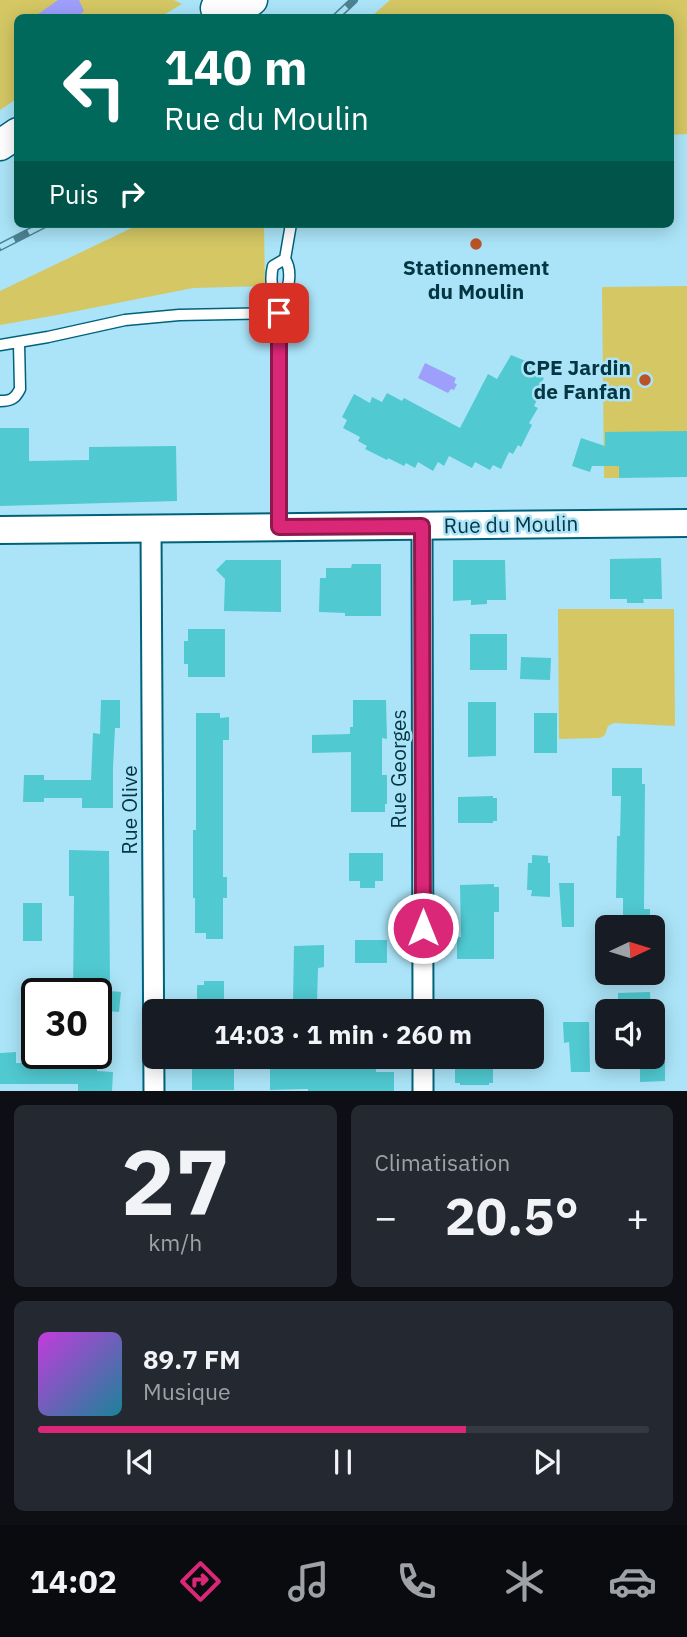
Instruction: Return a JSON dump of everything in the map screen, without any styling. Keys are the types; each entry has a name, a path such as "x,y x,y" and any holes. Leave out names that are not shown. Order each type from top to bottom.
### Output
{"main road":[{"path":"212,6 238,10 252,0"}],"street":[{"name":"Rue du Moulin","path":"0,530 687,523"},
{"name":"Rue Georges","path":"422,526 423,999"},
{"name":"Rue Olive","path":"151,528 154,1091"},
{"path":"423,1069 423,1091"}],"lane":[{"path":"279,313 290,275 285,259 290,228"},
{"path":"279,527 279,313 271,274 273,266 285,259"},
{"path":"0,345 125,320 279,313"},
{"path":"0,401 11,401 20,389 19,343"}],"shaded area":[{"path":"0,0 174,0 182,4 165,14 14,14 14,101 0,110"},
{"path":"390,0 687,0 687,134 674,135 674,14 374,14"},
{"path":"132,228 264,228 265,286 193,288 0,325 0,291"},
{"name":"CPE Jardin de Fanfan","path":"687,286 687,431 614,466 619,466 619,478 604,478 602,287"},
{"path":"558,609 674,609 675,726 614,723 608,726 605,735 600,738 559,739"}],"water":[{"path":"58,0 79,0 84,11 80,14 38,14"},
{"path":"425,363 456,378 454,390 451,389 448,393 418,378"}],"building":[{"path":"511,355 533,364 529,371 544,378 535,394 539,396 534,406 538,408 529,423 532,425 521,447 518,445 513,454 509,452 501,469 493,465 490,470 475,462 472,468 449,456 444,466 438,462 433,471 418,462 415,468 406,463 404,466 365,449 367,446 358,441 360,437 343,428 347,420 342,417 354,394 370,403 372,397 382,402 387,393 402,401 404,398 460,428 488,374 497,379"},
{"path":"0,428 29,428 29,461 89,460 89,447 176,446 177,501 0,506"},
{"path":"687,431 687,477 619,478 619,466 592,466 590,472 572,466 581,438 605,446 605,432"},
{"path":"661,558 662,599 643,599 644,603 627,603 627,599 610,599 610,559"},
{"path":"226,560 281,560 281,612 224,611 225,579 216,570"},
{"path":"453,560 505,560 506,600 487,600 487,604 471,605 471,600 453,601"},
{"path":"352,564 381,564 381,616 345,616 345,613 319,612 320,578 326,578 326,568 351,568"},
{"path":"188,629 225,629 225,677 188,677 188,664 184,664 184,641 188,641"},
{"path":"470,634 507,634 507,670 470,670"},
{"path":"521,657 551,658 550,680 520,679"},
{"path":"101,700 120,700 120,728 115,728 113,808 82,808 82,798 44,798 44,802 23,802 24,775 44,775 44,780 91,780 93,733 100,734"},
{"path":"353,700 386,700 387,739 382,738 382,775 387,775 385,812 351,812 351,752 312,753 312,735 350,734 350,727 353,727"},
{"path":"468,702 496,702 496,756 468,757"},
{"path":"196,713 220,713 220,718 229,717 229,740 223,740 223,877 227,877 227,898 223,898 223,939 206,939 206,933 195,933 193,830 196,830"},
{"path":"534,713 557,713 557,753 534,753"},
{"path":"612,768 642,768 642,784 645,784 644,909 650,909 650,915 623,915 623,898 616,898 621,796 612,796"},
{"path":"458,797 497,798 497,821 458,823"},
{"path":"69,850 109,851 110,978 73,978 74,896 69,896"},
{"path":"349,853 383,853 383,881 375,881 375,888 360,888 360,881 349,881"},
{"path":"532,855 548,856 550,897 531,896 532,890 527,890 528,863 532,863"},
{"path":"559,883 574,883 574,927 562,927"},
{"path":"494,884 494,887 499,887 499,912 494,912 494,959 457,959 457,937 461,937 460,885"},
{"path":"23,903 42,903 42,941 23,941"},
{"path":"355,940 387,940 387,963 355,963"},
{"path":"324,945 324,967 318,968 317,999 293,999 294,946"},
{"path":"204,981 224,981 224,999 197,999 197,985 204,985"},
{"path":"112,991 121,992 119,1012 112,1011"},
{"path":"650,992 650,999 618,999 618,993"},
{"path":"563,1022 589,1022 590,1072 571,1072 569,1042 564,1043"},
{"path":"16,1052 16,1063 21,1063 21,1069 97,1069 113,1072 112,1091 78,1091 78,1084 0,1084 0,1053"},
{"path":"192,1069 234,1069 234,1090 192,1090"},
{"path":"270,1069 376,1069 376,1072 394,1072 394,1091 270,1090"},
{"path":"455,1069 493,1069 493,1083 489,1085 455,1083"},
{"path":"640,1069 665,1069 665,1081 640,1082"}],"railway":[{"path":"339,14 354,0"},
{"path":"0,247 37,228"}],"place":[{"name":"Stationnement du Moulin","path":"476,244"},
{"name":"CPE Jardin de Fanfan","path":"645,380"}],"route":[{"path":"279,313 279,527 422,526 423,928"}]}
